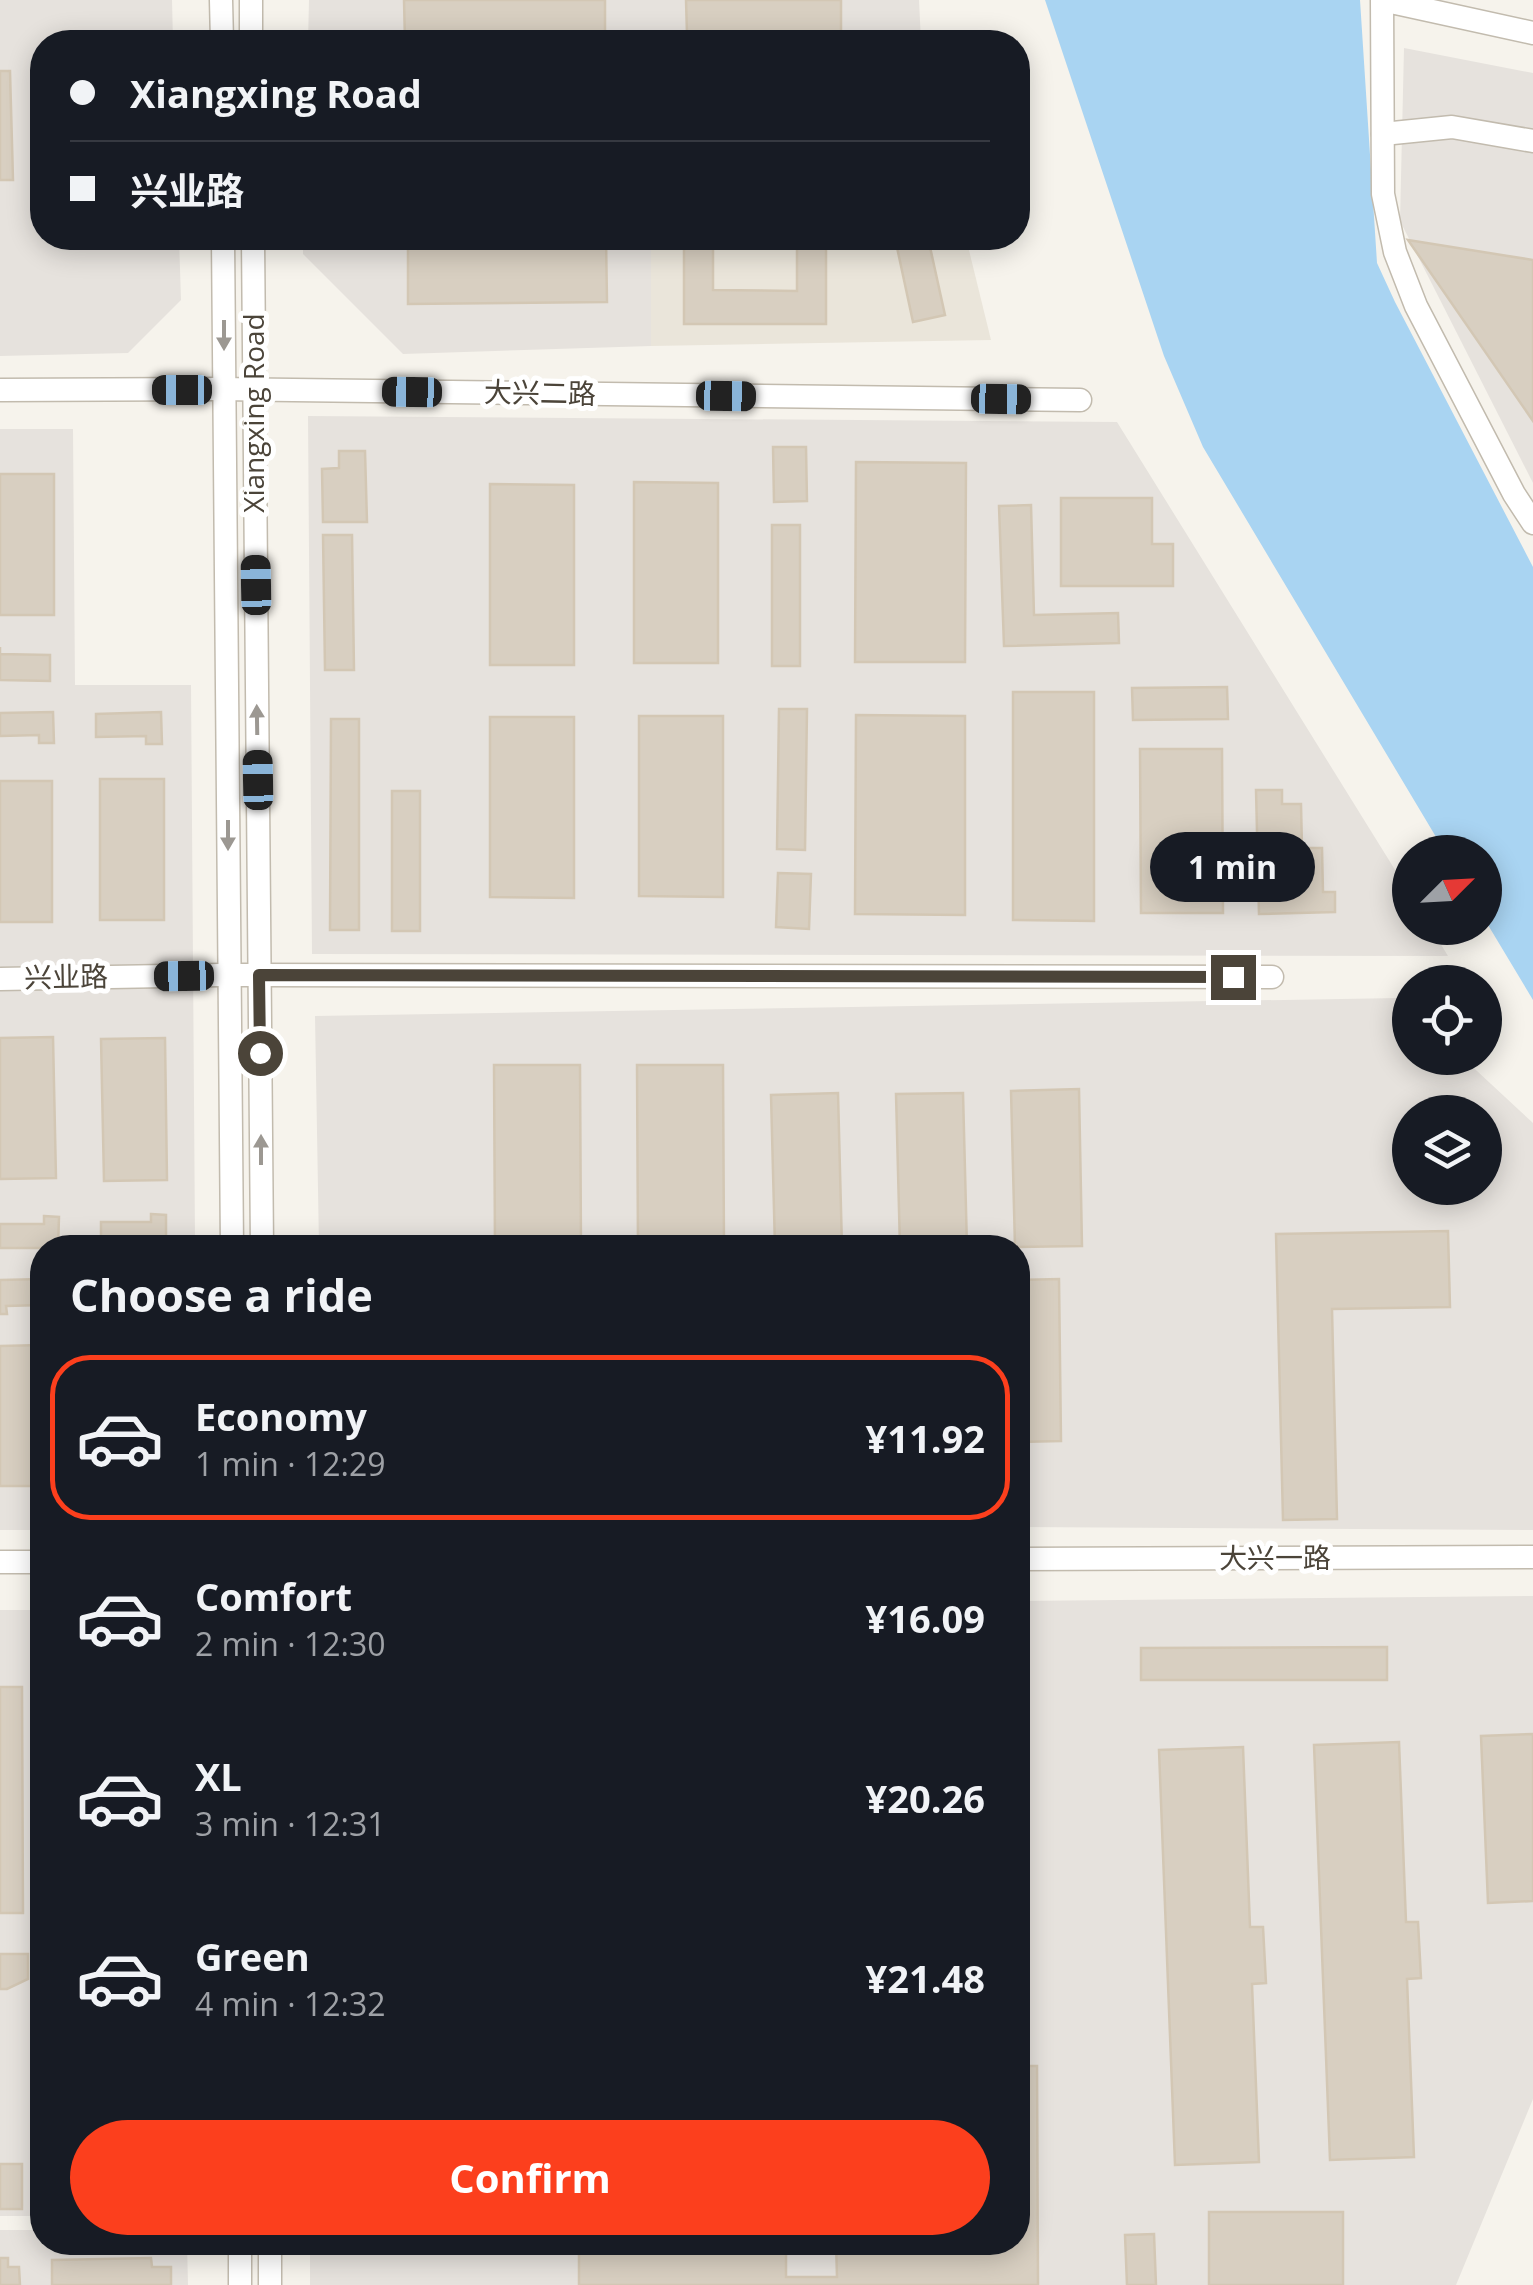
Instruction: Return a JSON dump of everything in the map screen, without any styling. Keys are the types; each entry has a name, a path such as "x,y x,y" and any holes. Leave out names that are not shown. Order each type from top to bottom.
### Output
{"street":[{"path":"221,0 222,30"},
{"path":"251,0 251,30"},
{"path":"1533,33 1382,0 1383,194 1395,252 1416,306 1533,523"},
{"path":"1383,134 1452,128 1533,141"},
{"name":"Xiangxing Road","path":"223,250 232,1235"},
{"name":"Xiangxing Road","path":"253,250 262,1235"},
{"name":"大兴二路","path":"0,390 1080,400"},
{"name":"兴业路","path":"0,978 1272,977"},
{"name":"大兴一路","path":"1030,1559 1533,1557"},
{"path":"0,1562 30,1562"},
{"path":"240,2255 240,2285"},
{"path":"270,2255 270,2285"}],"shaded area":[{"path":"0,0 172,0 173,30 30,30 30,250 179,250 181,300 128,353 0,356"},
{"path":"309,0 919,0 920,30 308,30"},
{"path":"1404,48 1533,73 1533,483 1400,221"},
{"path":"303,250 651,250 651,346 403,354"},
{"path":"651,250 969,250 991,340 651,346"},
{"path":"308,416 1117,422 1392,865 1392,945 1441,945 1448,956 312,954"},
{"path":"0,429 73,429 75,685 191,685 195,1235 30,1235 30,1530 0,1530"},
{"path":"1392,998 1392,1075 1481,1075 1533,1123 1533,1530 1030,1527 1030,1235 319,1235 315,1016"},
{"path":"1533,1596 1533,2099 1456,2285 310,2285 310,2255 1030,2255 1030,1601"},
{"path":"0,1610 30,1610 30,2216 0,2216"},
{"path":"0,2230 30,2230 30,2255 187,2255 188,2285 0,2285"}],"water":[{"path":"1045,0 1360,0 1377,263 1533,567 1533,1000 1500,945 1502,835 1435,835 1203,447 1164,356"}],"building":[{"path":"404,0 605,0 605,30 405,30"},
{"path":"686,0 841,0 841,30 687,30"},
{"path":"0,71 10,71 13,180 0,180"},
{"path":"1408,240 1533,260 1533,421"},
{"path":"408,250 606,250 607,302 408,304"},
{"path":"684,250 713,250 713,290 797,291 797,250 826,250 826,324 684,324"},
{"path":"898,250 931,250 945,315 913,322"},
{"path":"773,447 806,447 807,501 774,502"},
{"path":"339,451 365,451 367,522 323,522 322,469 339,468"},
{"path":"856,462 966,463 965,662 855,662"},
{"path":"0,474 54,474 54,615 0,615"},
{"path":"634,482 718,483 718,663 634,663"},
{"path":"490,484 574,485 574,665 490,665"},
{"path":"1061,498 1152,498 1152,544 1173,544 1173,586 1061,586"},
{"path":"1031,505 1034,615 1118,613 1119,643 1004,646 999,506"},
{"path":"772,525 800,525 800,666 772,666"},
{"path":"323,535 352,535 354,670 325,670"},
{"path":"0,654 50,655 50,681 0,680"},
{"path":"1227,687 1228,719 1133,720 1132,688"},
{"path":"1013,692 1094,692 1094,921 1013,920"},
{"path":"779,709 807,709 805,850 777,849"},
{"path":"53,712 54,743 39,743 39,735 0,736 0,713"},
{"path":"161,712 162,744 146,744 146,736 96,737 96,714"},
{"path":"856,715 965,716 965,915 855,914"},
{"path":"639,716 723,716 723,897 639,896"},
{"path":"490,717 574,717 574,898 490,897"},
{"path":"331,719 359,719 359,930 330,930"},
{"path":"1140,749 1222,749 1223,913 1141,913"},
{"path":"100,779 164,779 164,920 100,920"},
{"path":"0,781 52,781 52,922 0,922"},
{"path":"1256,790 1282,790 1282,804 1301,804 1302,848 1322,848 1323,892 1335,892 1335,912 1259,914"},
{"path":"392,791 420,791 420,931 392,931"},
{"path":"778,873 811,874 809,929 776,927"},
{"path":"53,1037 56,1178 0,1179 0,1038"},
{"path":"165,1038 167,1180 104,1181 101,1039"},
{"path":"494,1065 580,1065 581,1235 495,1235"},
{"path":"637,1065 723,1065 724,1235 638,1235"},
{"path":"1079,1089 1082,1246 1030,1247 1030,1235 1015,1235 1011,1091"},
{"path":"838,1093 842,1235 775,1235 771,1095"},
{"path":"963,1093 967,1235 900,1235 896,1094"},
{"path":"151,1214 166,1215 166,1235 101,1235 101,1222 151,1222"},
{"path":"44,1216 59,1217 58,1235 30,1235 30,1248 0,1248 0,1224 44,1224"},
{"path":"1448,1231 1450,1307 1332,1309 1337,1519 1283,1520 1276,1234"},
{"path":"30,1279 30,1305 6,1306 7,1314 0,1314 0,1280"},
{"path":"1059,1279 1061,1441 1030,1442 1030,1280"},
{"path":"30,1345 30,1486 0,1486 0,1346"},
{"path":"1387,1647 1387,1680 1141,1680 1141,1648"},
{"path":"0,1687 22,1687 23,1913 0,1913"},
{"path":"1533,1734 1533,1901 1488,1903 1481,1736"},
{"path":"1399,1742 1406,1922 1418,1922 1421,1978 1407,1979 1414,2157 1330,2160 1314,1745"},
{"path":"1243,1747 1250,1927 1263,1927 1266,1983 1252,1984 1259,2162 1175,2165 1159,1750"},
{"path":"0,1954 28,1954 28,1979 0,1989"},
{"path":"1030,2066 1037,2066 1038,2285 579,2285 579,2255 786,2255 786,2277 837,2277 836,2255 1030,2255"},
{"path":"0,2164 22,2164 22,2209 0,2209"},
{"path":"1209,2212 1343,2212 1343,2285 1209,2285"},
{"path":"1154,2234 1156,2285 1127,2285 1125,2235"},
{"path":"0,2258 8,2258 8,2267 19,2267 20,2285 0,2285"},
{"path":"151,2258 152,2267 171,2267 171,2285 52,2285 52,2260"}],"route":[{"path":"260,1053 259,975 1233,977"}]}
